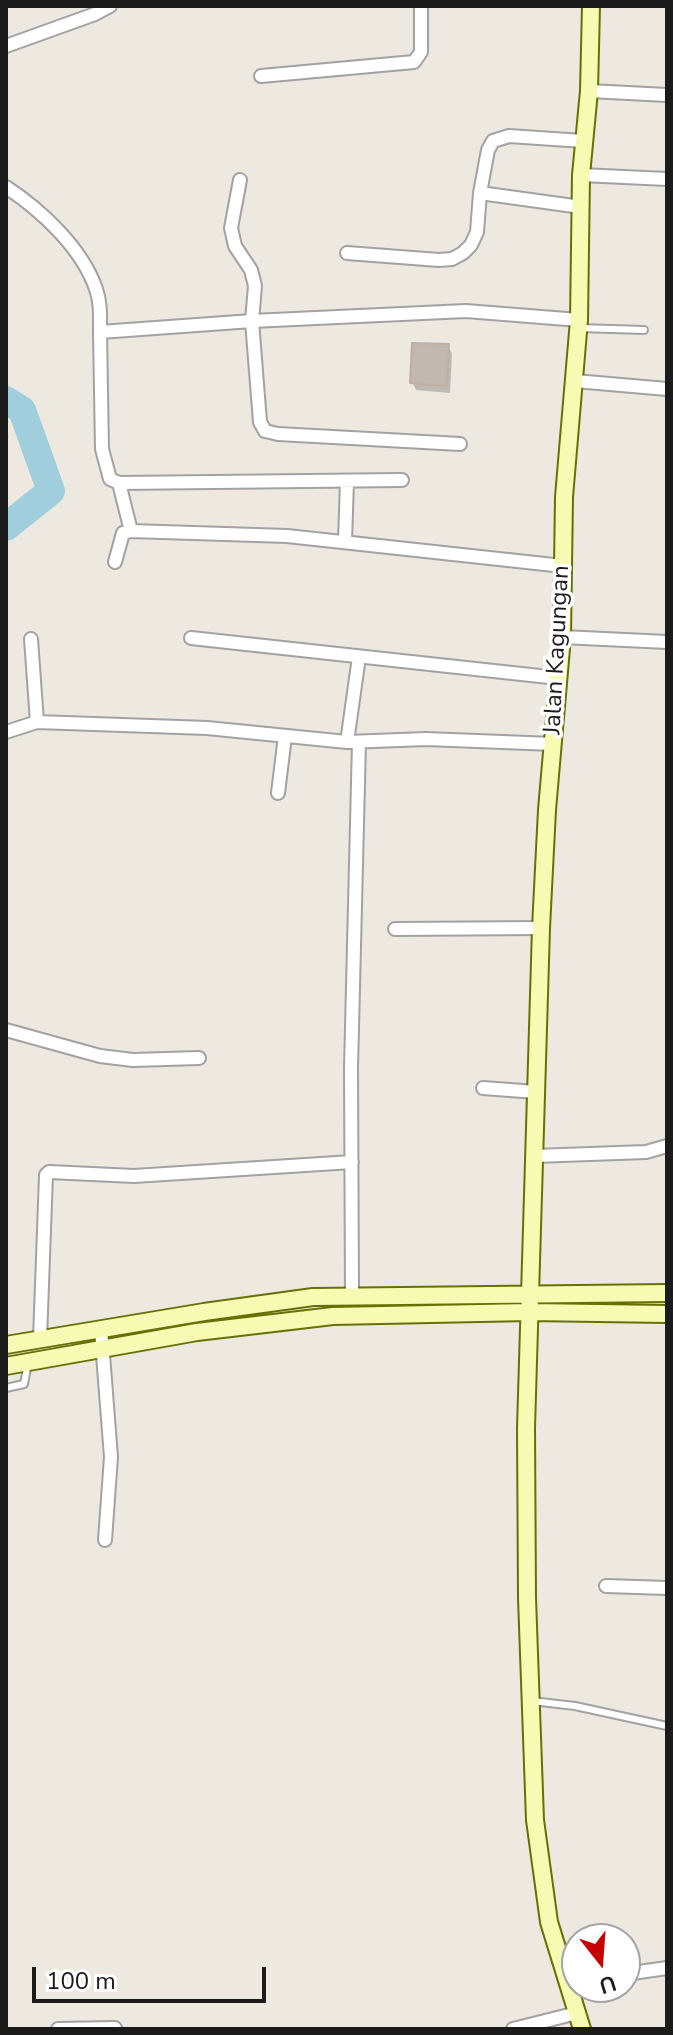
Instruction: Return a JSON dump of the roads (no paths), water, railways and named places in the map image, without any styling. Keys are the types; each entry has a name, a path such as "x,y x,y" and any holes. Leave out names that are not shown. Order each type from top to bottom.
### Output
{"street":[{"path":"6,46 110,6"},
{"path":"261,76 414,62 421,52 421,6"},
{"name":"Jalan Kagungan","path":"561,1953 549,1922 535,1820 527,1598 526,1443 541,928 562,637 564,497 579,324 581,175 589,91 591,6"},
{"path":"589,91 667,95"},
{"path":"347,253 452,259 471,245 477,232 480,193 488,150 493,141 500,138 583,141"},
{"path":"581,175 667,179"},
{"path":"240,180 231,228 235,246 251,270 255,286 252,321 260,422 265,431 460,444"},
{"path":"6,187 45,218 80,257 97,291 100,307 102,449 110,479 119,483 402,480"},
{"path":"480,193 581,207"},
{"path":"100,332 466,311 579,324"},
{"path":"575,381 667,389"},
{"path":"345,541 347,481"},
{"path":"119,483 131,531"},
{"path":"115,562 123,533 131,531 287,536 563,566"},
{"path":"562,637 667,642"},
{"path":"191,638 558,678"},
{"path":"31,639 37,722"},
{"path":"352,1296 353,742 359,657"},
{"path":"6,732 37,722 207,728 353,742 426,739 553,744"},
{"path":"278,793 285,736"},
{"path":"395,929 541,928"},
{"path":"6,1030 100,1056 133,1060 199,1058"},
{"path":"483,1088 536,1092"},
{"path":"534,1156 646,1152 667,1146"},
{"path":"40,1339 46,1175 49,1172 134,1176 352,1162"},
{"path":"6,1345 313,1297 667,1293"},
{"path":"6,1366 197,1332 333,1316 529,1312 667,1314"},
{"path":"101,1329 111,1457 105,1540"},
{"path":"606,1586 667,1588"},
{"path":"641,1972 667,1968"},
{"path":"513,2029 580,2021"},
{"path":"58,2029 115,2028"}],"lane":[{"path":"579,324 644,330"},
{"path":"6,1388 24,1384 28,1362"},
{"path":"532,1701 575,1706 667,1726"}],"waterway":[{"path":"6,400 22,410 51,491 6,527"}]}
